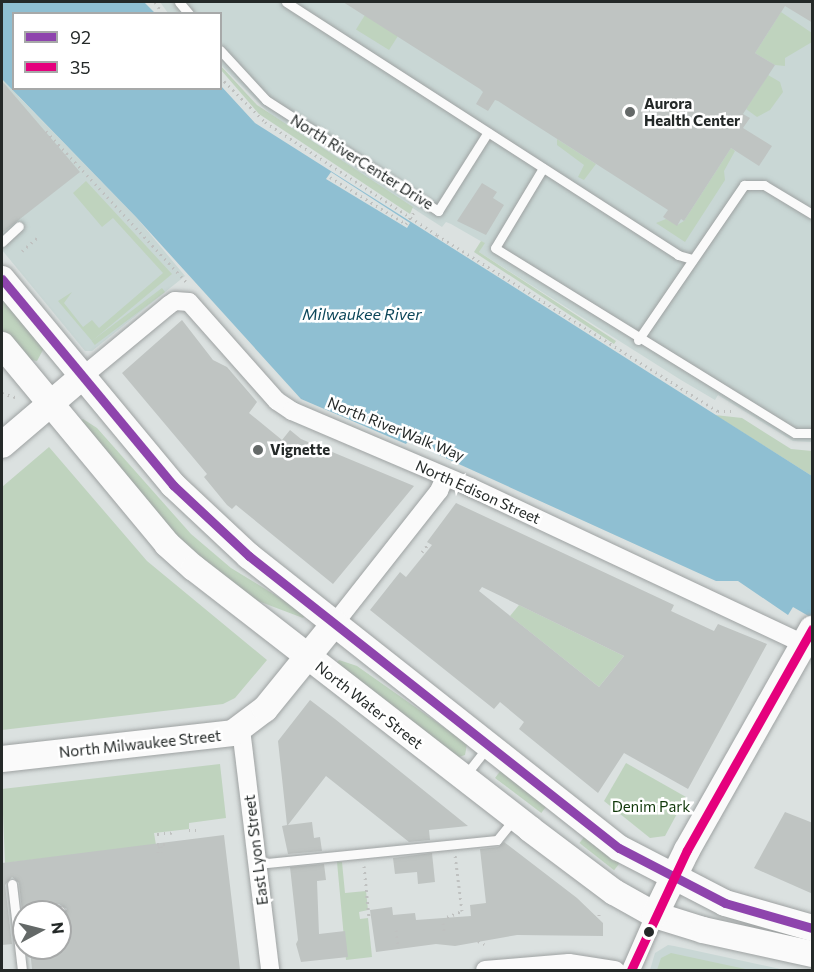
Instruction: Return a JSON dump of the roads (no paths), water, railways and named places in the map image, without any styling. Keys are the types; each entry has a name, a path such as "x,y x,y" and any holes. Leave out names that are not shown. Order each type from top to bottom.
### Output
{"main road":[{"name":"North Water Street","path":"2,279 82,377 196,508 335,623 619,848 673,878 800,938"},
{"name":"North Water Street","path":"2,345 167,544 308,658 614,892 655,915 800,938"},
{"path":"2,445 82,377"},
{"name":"North Milwaukee Street","path":"2,759 222,735 241,729 265,709 335,623"},
{"path":"655,915 673,878 810,640"}],"street":[{"name":"North Edison Street","path":"82,377 175,301 194,305 268,390 292,411 810,640"},
{"name":"North Milwaukee Street","path":"335,623 439,491 445,477"},
{"name":"East Lyon Street","path":"241,729 270,970"},
{"path":"631,970 655,915"},
{"path":"485,970 569,963 615,970"}],"lane":[{"path":"286,2 678,255 692,259"},
{"name":"North RiverCenter Drive","path":"222,52 266,100 438,211 488,132"},
{"path":"543,168 495,248 638,340 654,343 795,433 813,433"},
{"path":"638,340 744,185 765,185 813,214"},
{"path":"2,242 20,226"},
{"path":"464,778 488,746"},
{"path":"257,864 497,840 516,818"},
{"path":"12,884 22,970"}],"water":[{"name":"Milwaukee River","path":"2,2 144,2 154,12 12,12 12,89 2,79"},
{"name":"Milwaukee River","path":"222,87 255,123 812,476 812,618 793,607 788,615 738,581 716,581 408,441 406,444 301,399 136,217 13,90 222,90"}],"place":[{"name":"Aurora Health Center","path":"630,112"},
{"name":"Vignette","path":"258,450"}],"park label":[{"name":"Denim Park","path":"651,807"}]}
